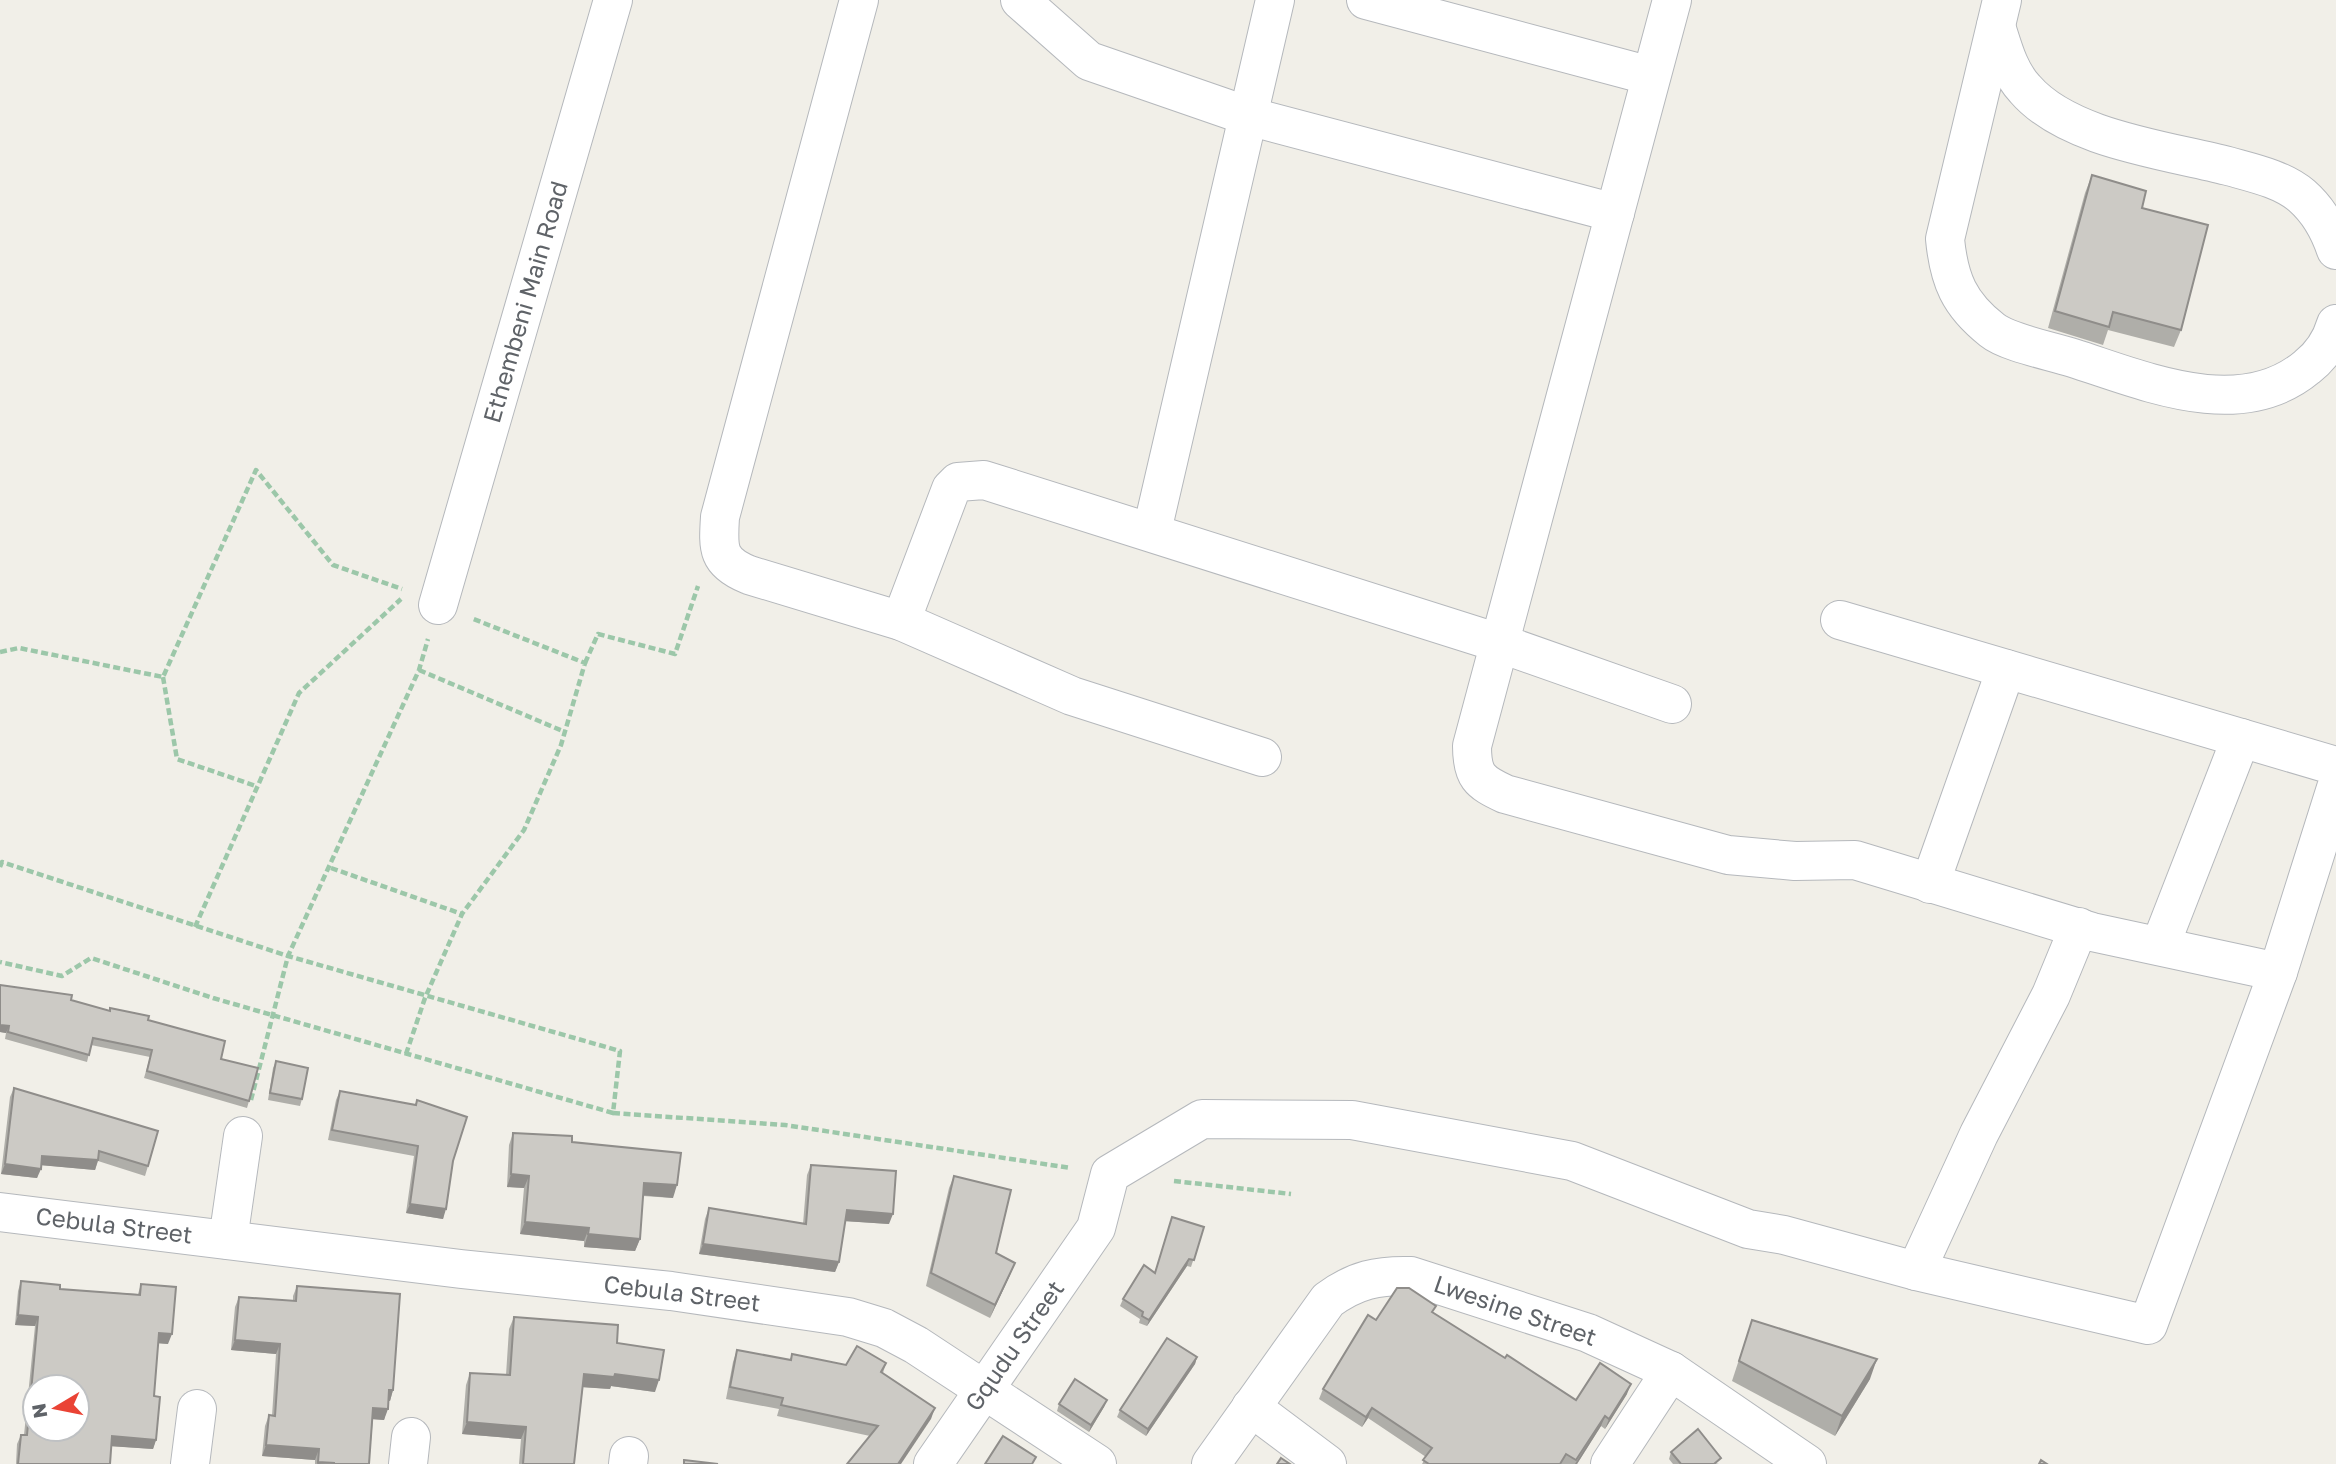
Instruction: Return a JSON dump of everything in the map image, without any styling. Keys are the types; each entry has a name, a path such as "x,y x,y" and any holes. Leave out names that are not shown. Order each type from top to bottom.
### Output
{"street":[{"name":"Ethembeni Main Road","path":"438,604 613,0"},
{"path":"859,0 720,517 722,556 732,568 749,575 901,621 1072,696 1262,757"},
{"path":"1020,0 1089,61 1248,116 1615,213"},
{"path":"1152,531 1275,0"},
{"path":"1366,0 1651,76"},
{"path":"1672,0 1472,746 1472,764 1483,784 1505,794 1728,855 1795,861 1855,860 2079,928 2278,972"},
{"path":"1999,13 2009,66 2024,89 2050,112 2092,131 2264,175 2301,195 2327,225 2336,250"},
{"path":"1999,13 1944,239 1949,275 1969,309 1994,333 2156,385 2210,394 2249,394 2290,381 2317,359 2336,324"},
{"path":"901,621 946,498 958,482 984,480 1499,643 1672,704"},
{"path":"1840,620 2336,766"},
{"path":"1930,884 2006,669"},
{"path":"2160,946 2241,738"},
{"path":"1110,1174 1202,1119 1352,1120 1572,1161 1748,1229 1784,1234 1916,1271 2148,1325 2278,972 2336,788"},
{"path":"1916,1271 1979,1134 2051,995 2079,928"},
{"name":"Cebula Street","path":"228,1240 243,1136"},
{"name":"Gqudu Street","path":"933,1464 1096,1228 1110,1174"},
{"name":"Cebula Street","path":"0,1212 671,1291 848,1317 884,1328 916,1345 1097,1464"},
{"name":"Lwesine Street","path":"1211,1464 1328,1300 1356,1282 1383,1275 1410,1276 1588,1334 1671,1371 1807,1464"},
{"path":"1609,1464 1671,1371"},
{"path":"1251,1408 1327,1464"},
{"path":"190,1464 197,1409"}],"path":[{"path":"195,927 299,694 408,592 333,565 256,470 163,677 177,759 256,786"},
{"path":"406,1054 425,998 462,914 524,830 561,745 585,663 598,634 676,654 703,569 722,556"},
{"path":"243,1136 271,1015 288,956 331,869 419,670 438,604 585,663"},
{"path":"0,652 19,648 163,677"},
{"path":"419,670 565,732"},
{"path":"0,867 2,862 195,927 425,998 620,1051 613,1114"},
{"path":"331,869 462,914"},
{"path":"0,962 62,976 91,958 271,1015 613,1114 785,1125 1110,1174 1291,1194"}],"building":[{"path":"2092,175 2146,191 2142,208 2208,225 2181,330 2113,312 2109,327 2055,311"},
{"path":"0,985 72,995 71,1000 110,1011 110,1008 149,1016 148,1020 225,1041 221,1059 258,1068 249,1101 147,1071 152,1050 93,1038 89,1055 8,1032 9,1026 0,1025"},
{"path":"276,1061 308,1068 302,1099 270,1093"},
{"path":"14,1088 158,1131 148,1166 99,1151 98,1160 42,1156 41,1169 5,1164"},
{"path":"340,1091 416,1105 417,1100 467,1117 453,1161 446,1209 410,1204 418,1146 332,1130"},
{"path":"513,1133 572,1136 572,1142 681,1153 677,1185 644,1183 640,1239 588,1234 589,1228 525,1222 529,1176 511,1174"},
{"path":"811,1165 896,1171 893,1214 847,1210 839,1262 703,1244 709,1208 806,1224"},
{"path":"954,1176 1011,1190 996,1253 1015,1263 995,1305 931,1273"},
{"path":"1172,1217 1204,1227 1194,1260 1189,1259 1149,1320 1142,1316 1143,1312 1123,1299 1144,1265 1155,1273"},
{"path":"21,1281 60,1285 60,1289 140,1295 141,1284 176,1287 172,1334 159,1333 154,1396 160,1397 156,1440 112,1436 110,1464 18,1464 21,1435 21,1443 91,1443 91,1373 33,1373 38,1317 18,1315"},
{"path":"297,1286 400,1294 393,1390 389,1390 388,1409 373,1408 369,1464 318,1462 319,1449 266,1445 269,1415 275,1416 280,1344 235,1340 239,1297 296,1301"},
{"path":"1397,1288 1409,1288 1436,1306 1432,1312 1505,1358 1507,1355 1576,1400 1600,1363 1631,1384 1609,1419 1605,1416 1576,1460 1566,1454 1560,1464 1429,1464 1423,1460 1432,1448 1372,1408 1366,1417 1323,1389 1368,1315 1376,1320"},
{"path":"514,1317 618,1325 617,1343 664,1350 659,1380 615,1374 614,1377 584,1374 574,1464 523,1464 526,1427 467,1422 470,1373 510,1375"},
{"path":"1752,1320 1877,1359 1842,1416 1739,1361"},
{"path":"1167,1338 1197,1357 1148,1429 1120,1410"},
{"path":"857,1346 886,1363 881,1372 935,1408 898,1464 847,1464 878,1426 781,1405 783,1398 730,1387 737,1350 791,1360 792,1354 846,1365"},
{"path":"1075,1379 1107,1400 1091,1425 1059,1404"},
{"path":"1698,1429 1721,1458 1714,1464 1681,1464 1671,1452"},
{"path":"1003,1436 1036,1457 1032,1464 985,1464"},
{"path":"1281,1458 1290,1464 1277,1464"},
{"path":"684,1460 718,1464 684,1464"}]}
